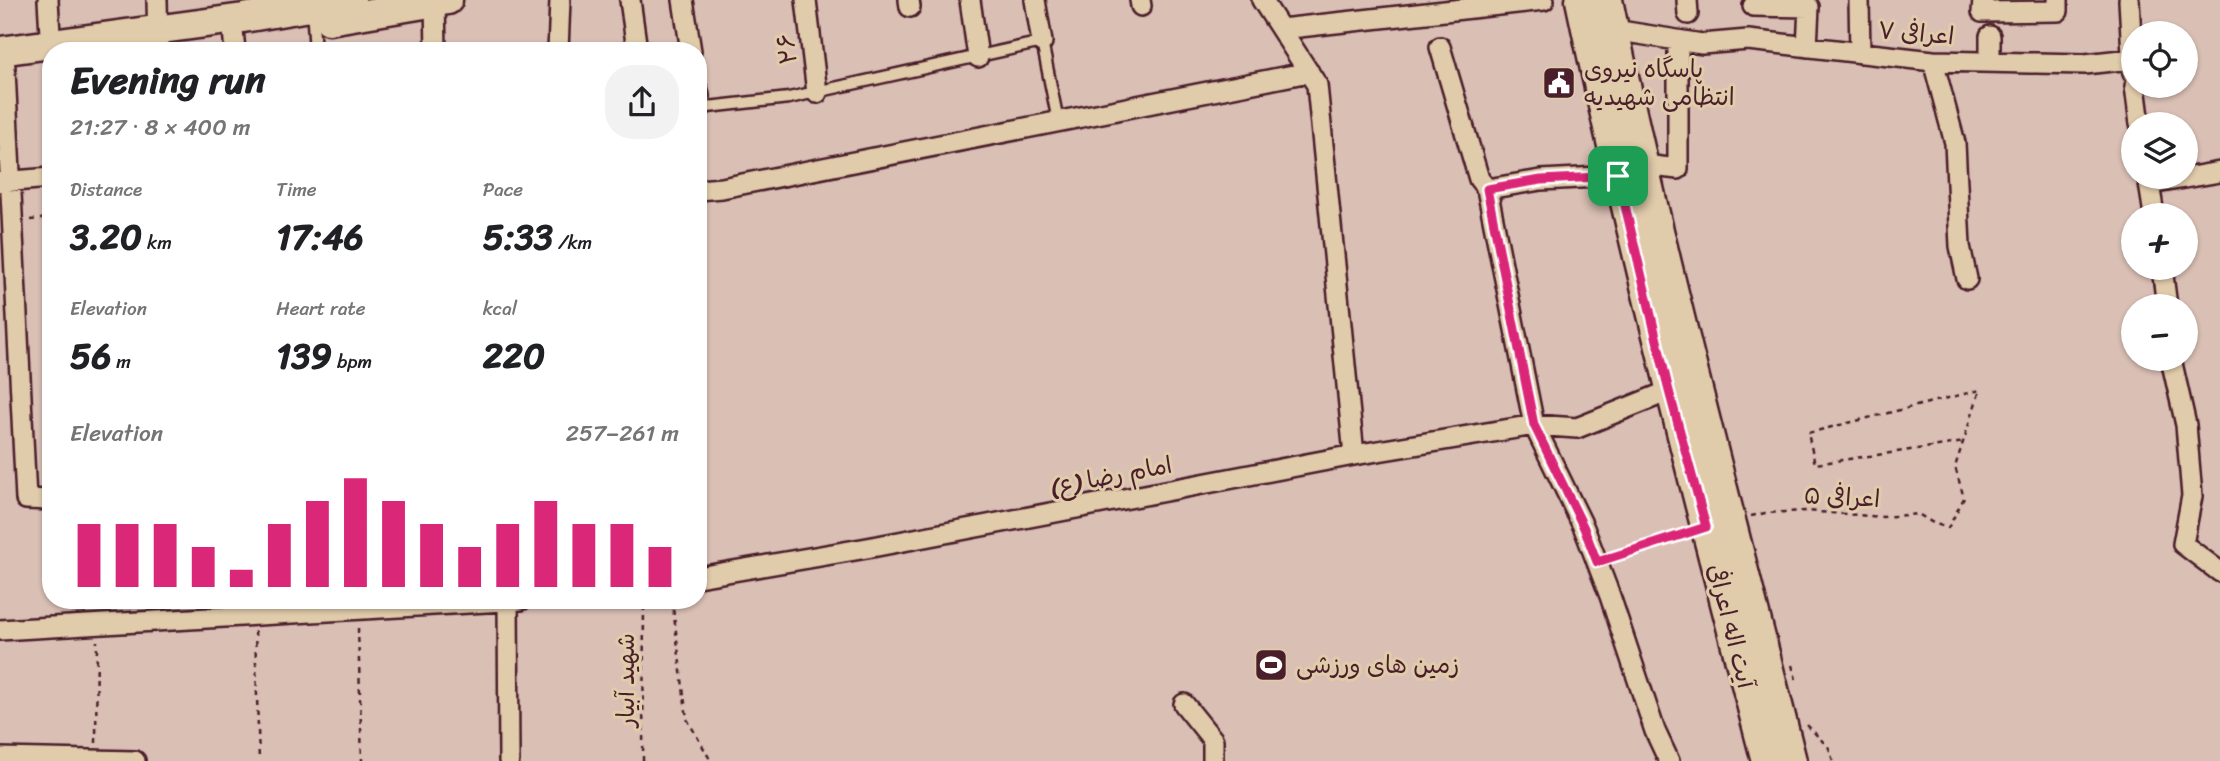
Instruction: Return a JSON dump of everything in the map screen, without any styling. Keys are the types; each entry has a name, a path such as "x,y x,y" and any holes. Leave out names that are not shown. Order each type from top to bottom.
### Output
{"main road":[{"path":"127,42 234,35 283,13 351,0"},
{"name":"آیت اله اعرافی","path":"1580,0 1631,171 1719,524 1766,761"},
{"name":"آیت اله اعرافی","path":"1608,0 1631,171 1669,391 1719,524 1792,761"},
{"path":"283,13 313,23 439,1"},
{"path":"146,42 157,38"},
{"path":"2,59 42,53"}],"street":[{"path":"48,0 50,42"},
{"path":"157,0 157,38"},
{"path":"558,42 560,0"},
{"path":"630,0 636,42"},
{"path":"682,0 689,42"},
{"name":"۲۶","path":"806,0 817,93"},
{"path":"970,0 978,57"},
{"path":"1035,0 1042,42"},
{"path":"1262,0 1317,85 1354,455"},
{"path":"1281,29 1394,8 1544,0"},
{"path":"1859,0 1860,53"},
{"path":"1983,0 1982,12 2058,12 2058,0"},
{"path":"2129,0 2130,21"},
{"path":"437,42 439,1"},
{"path":"1748,40 1753,3 1809,7 1807,47"},
{"name":"اعرافی ۷","path":"1614,30 1702,44 1748,40 1933,61 2121,66"},
{"path":"1990,36 1990,62"},
{"path":"1487,189 1541,180 1678,169 1678,41"},
{"path":"1440,47 1479,179 1487,189 1534,425 1584,528 1655,731 1669,761"},
{"path":"2,59 6,182 13,222 26,499 42,500"},
{"path":"1933,61 1955,143 1960,246 1967,279"},
{"path":"707,189 1309,72"},
{"path":"2198,174 2220,172"},
{"path":"6,182 42,179"},
{"path":"2174,371 2186,425 2192,496 2183,544 2220,572"},
{"name":"امام رضا (ع)","path":"707,575 867,548 1354,455 1534,425 1577,428 1669,391"},
{"path":"0,630 374,609"},
{"path":"502,609 509,761"},
{"path":"1184,704 1213,740 1213,761"},
{"path":"8,759 135,761"}],"lane":[{"path":"313,23 314,42"},
{"path":"707,102 789,98 1042,42 1058,121"}],"path":[{"path":"13,222 42,219"},
{"path":"1980,390 1965,442 1815,464 1808,433 1980,390"},
{"name":"اعرافی ۵","path":"1597,562 1719,524 1765,513 1806,511 1883,517 1918,514 1948,528 1964,498 1955,467 1965,442"},
{"name":"شهید آبیار","path":"643,761 644,609"},
{"path":"673,609 687,719 711,761"},
{"path":"358,610 362,761"},
{"path":"254,616 258,761"},
{"path":"96,760 97,625"}],"place":[{"name":"پاسگاه نیروی انتظامی شهیدیه","path":"1559,83"},
{"name":"زمین های ورزشی","path":"1271,665"}],"route":[{"path":"1618,176 1669,391 1706,527 1597,562 1584,528 1534,425 1487,189 1541,180 1618,176"}]}
